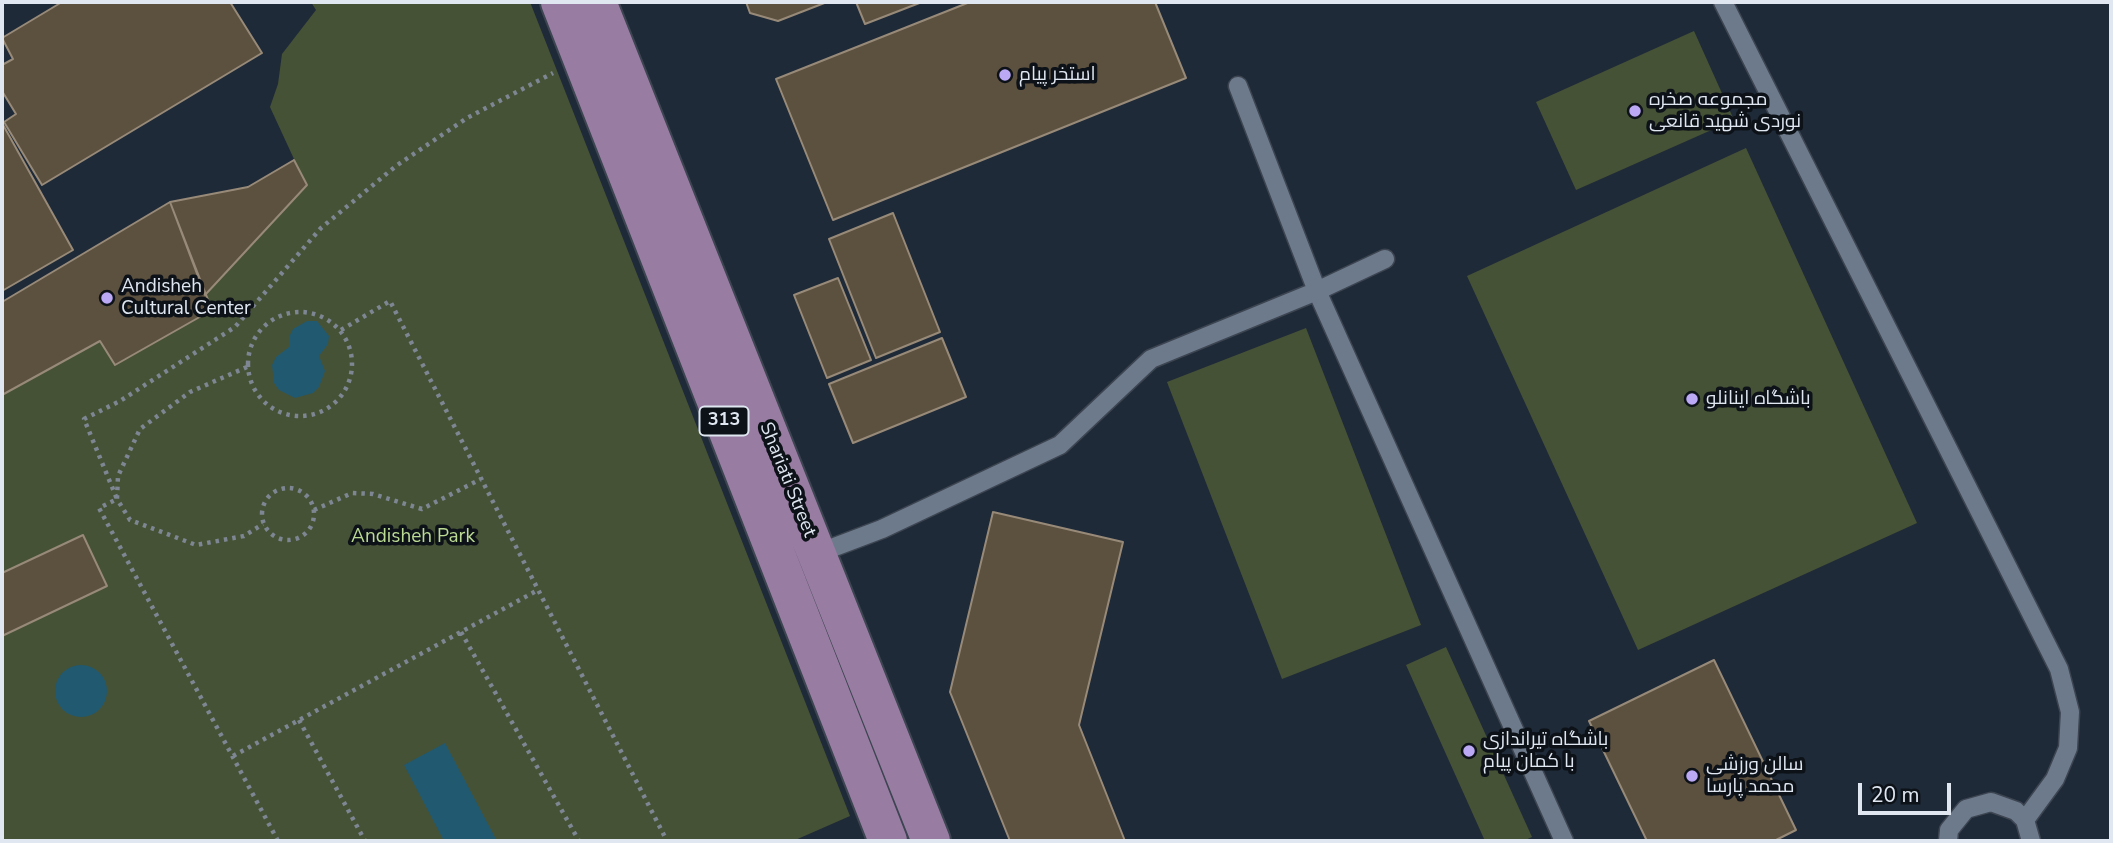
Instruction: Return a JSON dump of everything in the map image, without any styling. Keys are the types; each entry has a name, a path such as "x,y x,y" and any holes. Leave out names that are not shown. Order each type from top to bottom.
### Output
{"main road":[{"name":"Shariati Street","path":"560,2 888,841"},
{"name":"Shariati Street","path":"597,2 931,841"}],"lane":[{"path":"1723,2 2059,669 2070,712 2068,748 2055,779 2025,820"},
{"path":"1238,86 1317,291 1564,841"},
{"path":"816,554 882,528 1060,445 1151,359 1317,291 1385,258"},
{"path":"1948,841 1956,818 1978,803 2004,804 2025,820 2031,841"}],"path":[{"path":"263,524 244,536 196,545 130,520 117,499 84,419 120,401 235,327 321,228 396,166 467,118 582,57"},
{"path":"341,330 390,301 667,841"},
{"path":"296,311 312,312 327,318 341,330 351,354 350,381 341,397 327,409 311,416 284,414 261,400 251,385 247,367 248,351 265,324 280,315 296,311"},
{"path":"117,499 118,476 140,429 190,392 247,367"},
{"path":"314,510 352,493 373,494 422,509 481,479"},
{"path":"281,488 299,489 306,494 314,510 311,526 299,538 282,540 268,531 263,524 262,506 266,498 281,488"},
{"path":"117,499 99,508 278,841"},
{"path":"233,756 538,590"},
{"path":"461,632 579,841"},
{"path":"299,720 366,841"}],"green space":[{"name":"Andisheh Park","path":"311,2 530,2 850,816 793,841 2,841 2,395 100,341 115,364 205,295 306,185 270,107 278,84 282,54 316,10"},
{"name":"مجموعه صخره نوردی شهید قانعی","path":"1694,31 1734,120 1576,190 1536,102"},
{"name":"باشگاه اینانلو","path":"1746,148 1917,523 1638,650 1467,276"},
{"path":"1306,328 1421,625 1282,679 1167,382"},
{"name":"باشگاه تیراندازی با کمان پیام","path":"1446,647 1532,837 1523,841 1485,841 1406,665"}],"water":[{"path":"307,321 317,321 329,336 328,344 319,356 325,371 319,387 313,393 295,398 279,390 274,383 272,365 276,357 289,347 289,337 293,329"},
{"path":"81,665 100,672 107,691 100,710 81,717 62,710 55,691 62,672"},
{"path":"445,743 497,841 444,841 404,765"}],"building":[{"path":"62,2 230,2 262,53 42,185 4,122 16,114 2,91 2,65 13,59 2,38"},
{"path":"746,2 827,2 778,21 750,13"},
{"path":"856,2 922,2 865,24"},
{"path":"970,2 1155,2 1186,78 833,220 776,79"},
{"path":"2,123 73,250 2,291"},
{"path":"294,160 307,185 205,295 170,202 248,187"},
{"name":"Andisheh Cultural Center","path":"170,202 212,310 115,365 100,341 2,395 2,302"},
{"path":"893,213 940,332 876,358 829,239"},
{"path":"838,278 871,360 827,378 794,295"},
{"path":"942,338 966,397 853,443 829,384"},
{"path":"993,512 1123,542 1079,725 1125,841 1010,841 950,692"},
{"path":"83,535 107,586 2,636 2,573"},
{"name":"سالن ورزشی محمد پارسا","path":"1714,660 1796,830 1774,841 1647,841 1589,721"}],"place":[{"name":"استخر پیام","path":"1005,75"},
{"name":"مجموعه صخره نوردی شهید قانعی","path":"1635,111"},
{"name":"Andisheh Cultural Center","path":"107,298"},
{"name":"باشگاه اینانلو","path":"1692,399"},
{"name":"باشگاه تیراندازی با کمان پیام","path":"1469,751"},
{"name":"سالن ورزشی محمد پارسا","path":"1692,776"}]}
